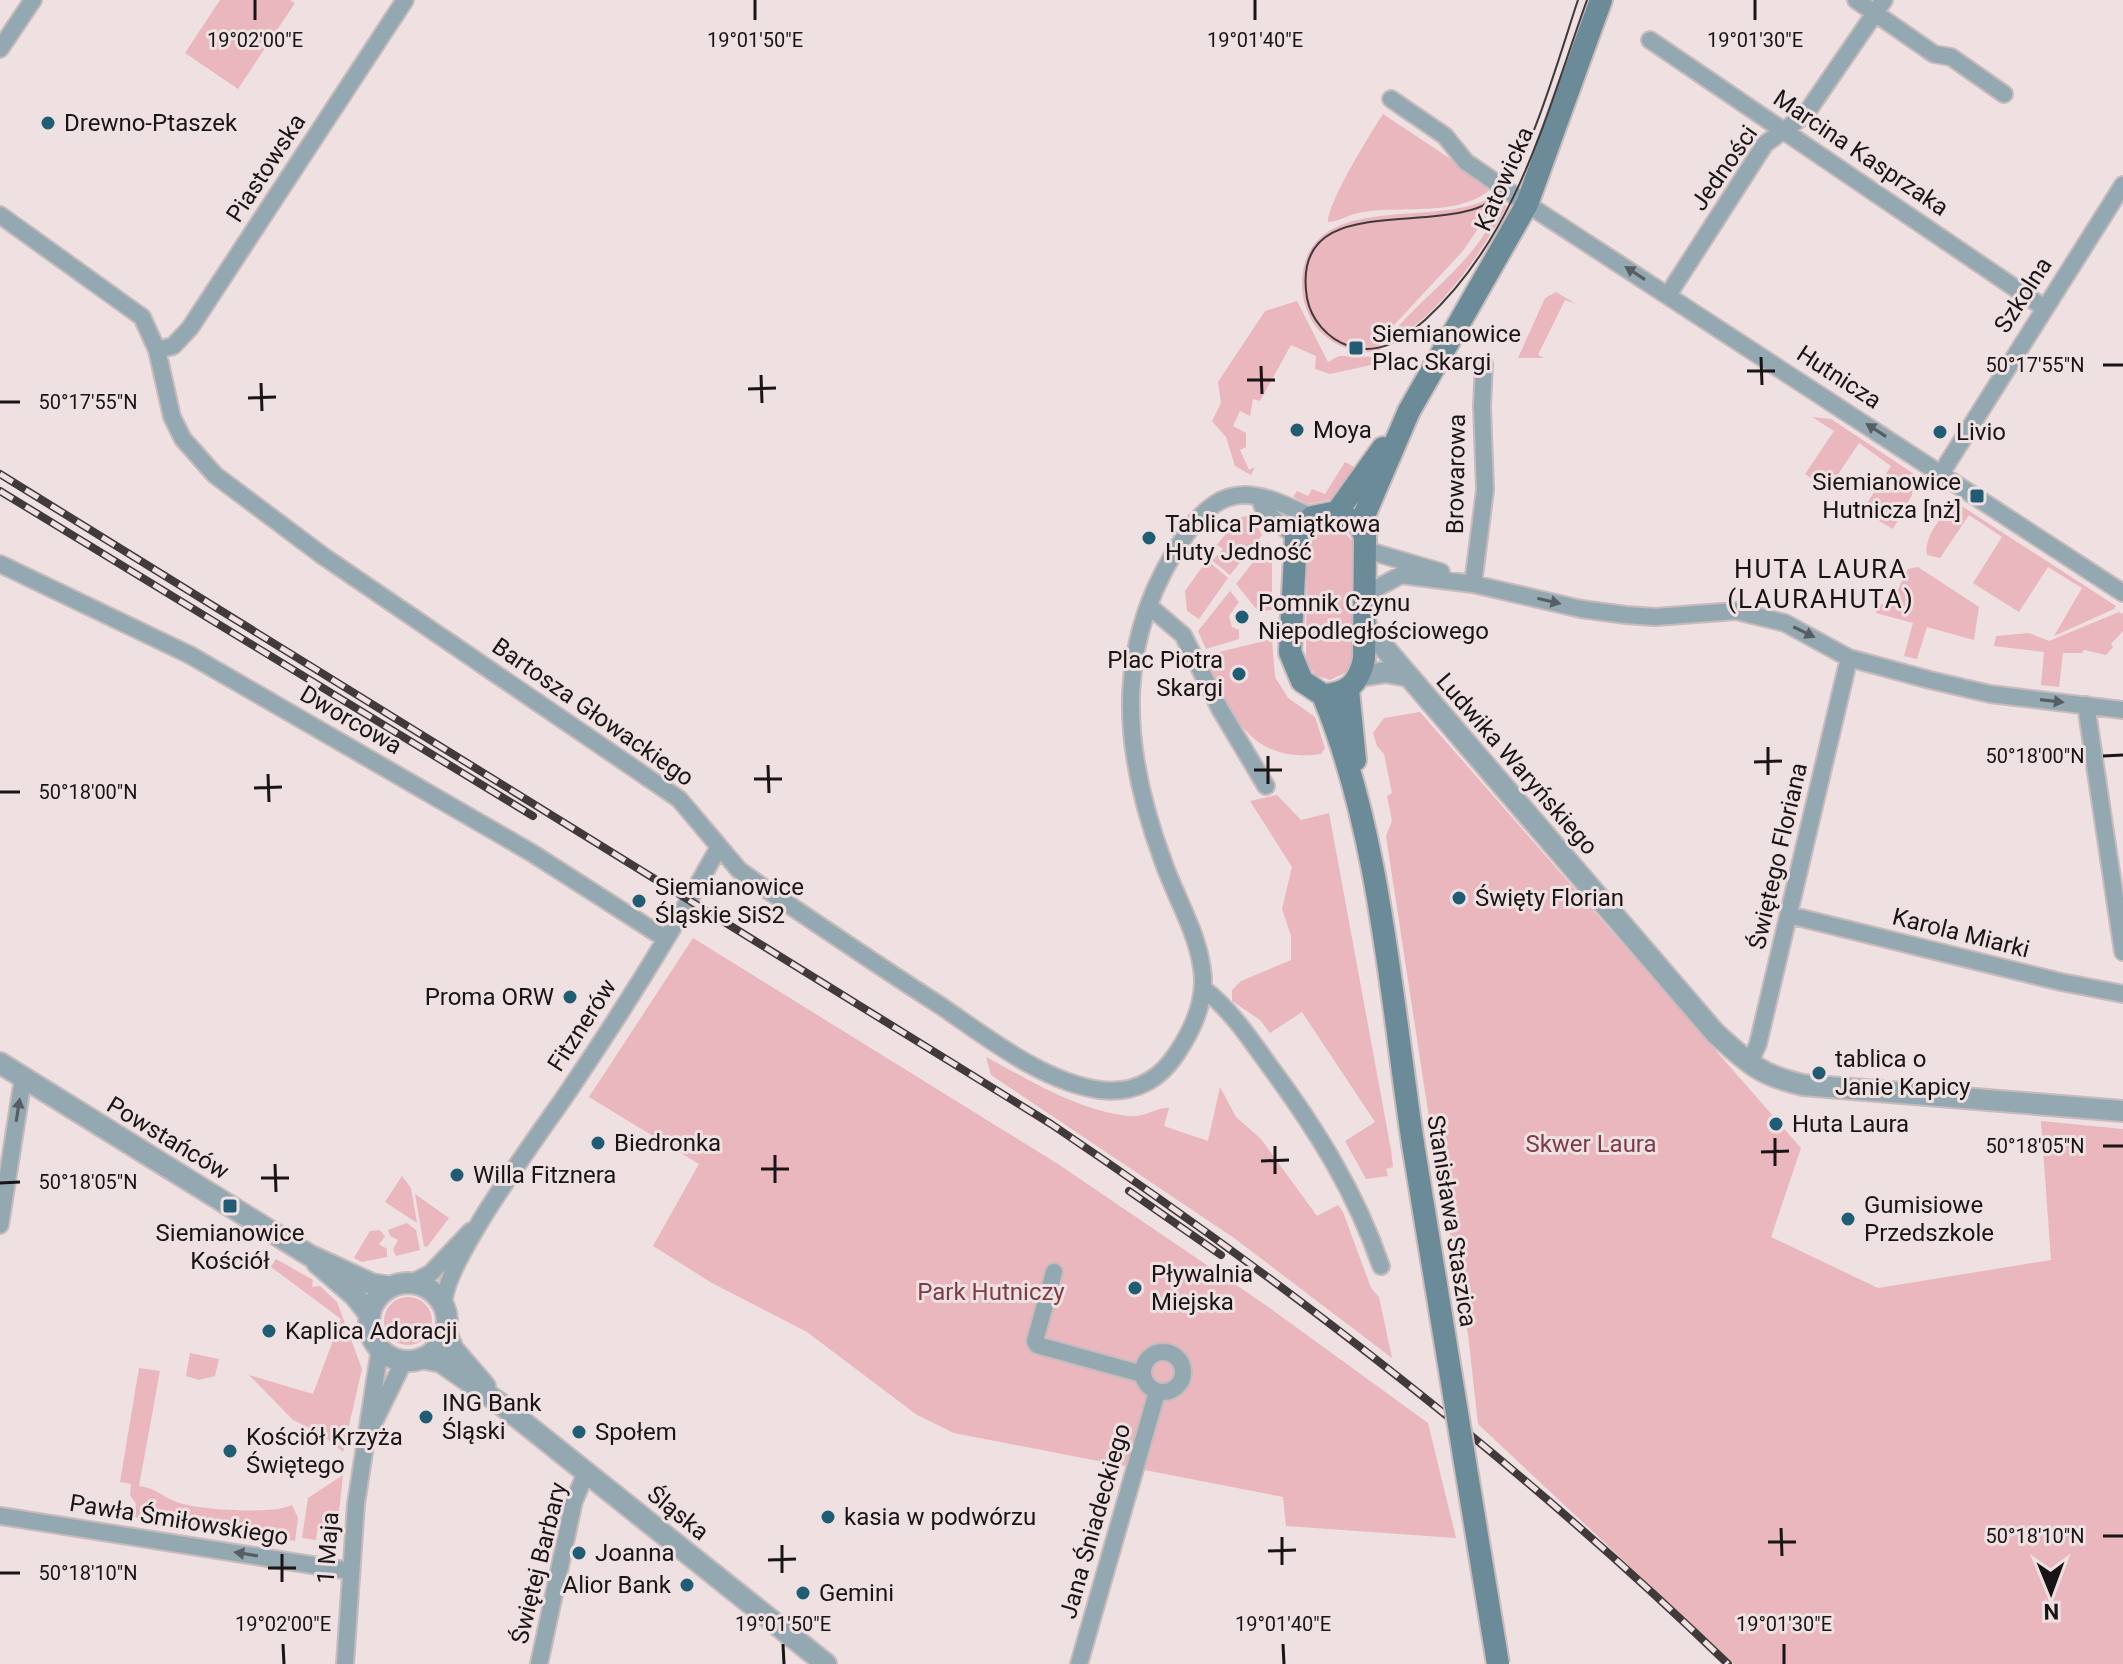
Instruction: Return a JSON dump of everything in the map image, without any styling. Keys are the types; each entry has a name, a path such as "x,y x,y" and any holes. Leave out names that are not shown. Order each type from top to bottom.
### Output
{"main road":[{"name":"Katowicka","path":"1337,512 1409,411 1527,204 1601,0"},
{"name":"Katowicka","path":"1360,525 1409,411"},
{"path":"1354,683 1323,695 1302,681 1290,652 1296,537 1312,517 1337,512 1360,525"},
{"name":"Stanisława Staszica","path":"1354,786 1354,683 1366,594 1366,550 1360,525"},
{"name":"Stanisława Staszica","path":"1323,695 1354,786 1381,924 1413,1144 1498,1664"}],"street":[{"path":"0,49 33,0"},
{"name":"Piastowska","path":"157,350 173,346 190,328 405,0"},
{"path":"1856,0 1880,6 1934,54 1951,57 2004,94"},
{"name":"Jedności","path":"1668,295 1765,144 1805,115 1880,6"},
{"name":"Marcina Kasprzaka","path":"1650,40 2043,307"},
{"name":"Hutnicza","path":"1391,99 1416,113 1445,136 1466,162 1527,204 2123,593"},
{"name":"Szkolna","path":"1942,472 2043,307 2123,185"},
{"name":"Bartosza Głowackiego","path":"0,215 136,311 151,332 172,417 183,439 215,475 323,556 679,799 704,824 739,870 1025,1059 1078,1085 1123,1090 1153,1080 1181,1047 1199,1010 1204,989"},
{"name":"Browarowa","path":"1473,584 1485,490 1484,364"},
{"path":"1312,517 1275,498 1230,496 1206,509 1173,553 1149,606 1128,687 1132,734 1151,826 1198,949 1204,989 1234,1016 1321,1136 1368,1230 1381,1266"},
{"path":"1259,497 1265,512 1296,537"},
{"path":"1366,550 1411,561 1473,584"},
{"name":"Dworcowa","path":"0,564 190,655 532,853 666,939"},
{"path":"1366,594 1401,575 1473,584 1581,609 1626,615 1655,617 1736,611 1761,615 1813,636 1849,658 1990,694 2123,710"},
{"path":"1149,606 1183,635 1220,709 1266,786"},
{"name":"Ludwika Waryńskiego","path":"1364,624 1715,1033 1749,1064 1772,1078 1803,1085 2123,1111"},
{"name":"Świętego Floriana","path":"1749,1064 1758,1044 1849,658"},
{"name":"Ludwika Waryńskiego","path":"1354,683 1386,672 1407,676"},
{"path":"2086,705 2123,952"},
{"name":"Fitznerów","path":"444,1306 445,1290 478,1225 666,939 719,847"},
{"name":"Karola Miarki","path":"1789,915 2061,982 2123,994"},
{"name":"Powstańców","path":"0,1063 309,1255 372,1284 402,1285"},
{"path":"0,1225 23,1079"},
{"name":"Fitznerów","path":"402,1285 431,1273 478,1225"},
{"name":"Powstańców","path":"309,1255 358,1299 370,1315"},
{"path":"1054,1272 1035,1341 1037,1345 1142,1374"},
{"path":"402,1285 431,1290 444,1306 446,1332 437,1348 416,1359 392,1357 378,1346 370,1329 370,1315 376,1301 402,1285"},
{"name":"Śląska","path":"446,1332 453,1349 498,1402"},
{"name":"1 Maja","path":"345,1664 357,1492 378,1346"},
{"path":"1166,1351 1178,1358 1183,1371 1180,1383 1170,1391 1157,1392 1145,1384 1142,1374 1144,1364 1153,1354 1166,1351"},
{"name":"Śląska","path":"416,1359 441,1362 498,1402 826,1664"},
{"name":"1 Maja","path":"367,1437 402,1365 416,1359"},
{"name":"Jana Śniadeckiego","path":"1079,1664 1157,1392"},
{"name":"Świętej Barbary","path":"539,1664 574,1501 586,1473"},
{"name":"Pawła Śmiłowskiego","path":"0,1516 350,1571"}],"green space":[{"path":"220,0 290,0 295,3 238,89 185,53"},
{"path":"1383,114 1493,187 1479,197 1447,207 1375,211 1328,222 1342,184"},
{"path":"1500,198 1507,207 1471,264 1422,320 1385,343 1467,257 1493,219"},
{"path":"1488,199 1491,210 1462,252 1381,339 1380,351 1365,352 1343,347 1330,340 1314,323 1304,302 1302,279 1310,251 1326,233 1349,222 1377,216 1464,207"},
{"path":"1556,292 1576,304 1565,300 1538,355 1544,358 1518,358 1545,298"},
{"path":"1297,301 1328,362 1339,356 1382,357 1386,363 1374,371 1371,365 1330,374 1315,369 1316,356 1291,345 1260,401 1253,399 1250,416 1240,411 1233,426 1246,433 1246,447 1240,450 1249,470 1255,467 1251,475 1235,466 1226,437 1212,421 1221,403 1218,382 1265,311"},
{"path":"1812,417 1831,419 1914,474 1912,495 1893,529 1862,511 1891,466 1859,443 1829,488 1823,488 1805,474 1834,431"},
{"path":"1345,462 1354,467 1333,499 1308,504 1293,497 1297,491 1308,496 1312,489 1325,494"},
{"path":"1957,503 2116,606 2054,636 2082,588 2048,567 2019,612 1973,583 2002,537 1969,515 1940,558 1927,555 1928,541 1935,526"},
{"path":"1246,516 1255,521 1262,535 1230,575 1209,558 1214,559 1223,549 1217,545 1238,518"},
{"path":"1322,528 1339,528 1355,543 1355,658 1351,670 1330,680 1315,675 1306,661 1307,546"},
{"path":"1268,543 1272,548 1272,610 1258,611 1236,584"},
{"path":"1207,560 1228,578 1199,619 1187,611 1185,591"},
{"path":"1918,567 1979,607 1974,640 1927,627 1917,659 1904,656 1913,623 1876,613 1877,607 1894,598 1908,569"},
{"path":"1230,591 1239,602 1229,616 1232,627 1239,630 1239,639 1206,649 1198,631"},
{"path":"2119,612 2123,614 2123,631 2106,655 2084,650 2082,653 2063,653 2059,687 2041,685 2044,652 1994,646 1996,636 2029,633 2049,641"},
{"path":"1272,639 1275,677 1288,698 1315,717 1325,748 1321,754 1296,755 1275,751 1258,742 1233,714 1203,656"},
{"name":"Skwer Laura","path":"1420,712 1801,1148 1771,1237 1878,1288 2051,1260 2041,1121 2123,1129 2123,1664 1734,1664 1478,1424 1468,1334 1430,1124 1386,836 1392,821 1387,796 1392,793 1384,754 1377,746 1373,733 1384,718"},
{"path":"1277,795 1301,820 1329,813 1391,1150 1393,1167 1386,1169 1388,1176 1366,1179 1345,1141 1375,1122 1302,1012 1270,1033 1260,1020 1232,1001 1232,990 1241,981 1291,960 1291,936 1282,909 1292,867 1250,801"},
{"name":"Park Hutniczy","path":"693,938 1058,1164 1267,1306 1428,1423 1456,1538 1286,1526 1283,1497 954,1433 917,1415 807,1332 712,1283 653,1246 699,1164 589,1097"},
{"path":"986,1057 1091,1108 1134,1116 1169,1108 1164,1126 1208,1141 1220,1087 1236,1117 1261,1139 1317,1216 1338,1205 1343,1212 1371,1288 1379,1297 1392,1358 1234,1238 991,1075"},
{"path":"402,1176 411,1188 417,1223 385,1202"},
{"path":"415,1194 449,1218 427,1247 424,1246"},
{"path":"407,1223 416,1230 420,1250 396,1256 393,1249 398,1240 390,1236 388,1230"},
{"path":"380,1230 385,1237 379,1244 387,1249 387,1257 362,1262 354,1258 370,1231"},
{"path":"276,1259 313,1280 312,1287 320,1286 337,1302 362,1369 343,1452 320,1433 293,1420 249,1375 313,1394 341,1319 271,1267"},
{"path":"408,1297 425,1304 432,1321 425,1338 408,1345 391,1338 384,1321 391,1304"},
{"path":"190,1353 219,1359 215,1376 199,1380 186,1376"},
{"path":"139,1368 160,1371 139,1486 198,1507 252,1511 292,1505 298,1518 295,1541 134,1517 136,1504 130,1495 131,1484 120,1482"},
{"path":"343,1475 338,1522 332,1528 318,1526 316,1540 302,1538 308,1498"}],"tram line":[{"path":"1578,0 1533,133 1510,181 1499,195 1476,208 1446,215 1346,227 1322,240 1308,262 1307,298 1317,321 1334,339 1360,349 1390,344 1425,320 1457,287 1506,212 1525,171 1587,0"}],"railway":[{"path":"0,474 1051,1124 1140,1185 1316,1313 1485,1447 1649,1589 1728,1664"},
{"path":"0,491 533,816"},
{"path":"1129,1191 1221,1255"}],"place":[{"name":"Drewno-Ptaszek","path":"48,123"},
{"name":"Siemianowice Plac Skargi","path":"1356,348"},
{"name":"Moya","path":"1297,430"},
{"name":"Livio","path":"1940,432"},
{"name":"Siemianowice Hutnicza [nż]","path":"1977,496"},
{"name":"Tablica Pamiątkowa Huty Jedność","path":"1149,538"},
{"name":"Pomnik Czynu Niepodległościowego","path":"1242,617"},
{"name":"Plac Piotra Skargi","path":"1239,674"},
{"name":"Święty Florian","path":"1459,898"},
{"name":"Siemianowice Śląskie SiS2","path":"639,901"},
{"name":"Proma ORW","path":"570,997"},
{"name":"tablica o Janie Kapicy","path":"1819,1073"},
{"name":"Huta Laura","path":"1776,1124"},
{"name":"Biedronka","path":"598,1143"},
{"name":"Willa Fitznera","path":"457,1175"},
{"name":"Siemianowice Kościół","path":"230,1206"},
{"name":"Gumisiowe Przedszkole","path":"1848,1219"},
{"name":"Pływalnia Miejska","path":"1135,1288"},
{"name":"Kaplica Adoracji","path":"269,1331"},
{"name":"ING Bank Śląski","path":"426,1417"},
{"name":"Społem","path":"579,1432"},
{"name":"Kościół Krzyża Świętego","path":"230,1451"},
{"name":"kasia w podwórzu","path":"828,1517"},
{"name":"Joanna","path":"579,1553"},
{"name":"Alior Bank","path":"687,1585"},
{"name":"Gemini","path":"803,1593"}],"district":[{"name":"HUTA LAURA (LAURAHUTA)","path":"1821,584"}]}
